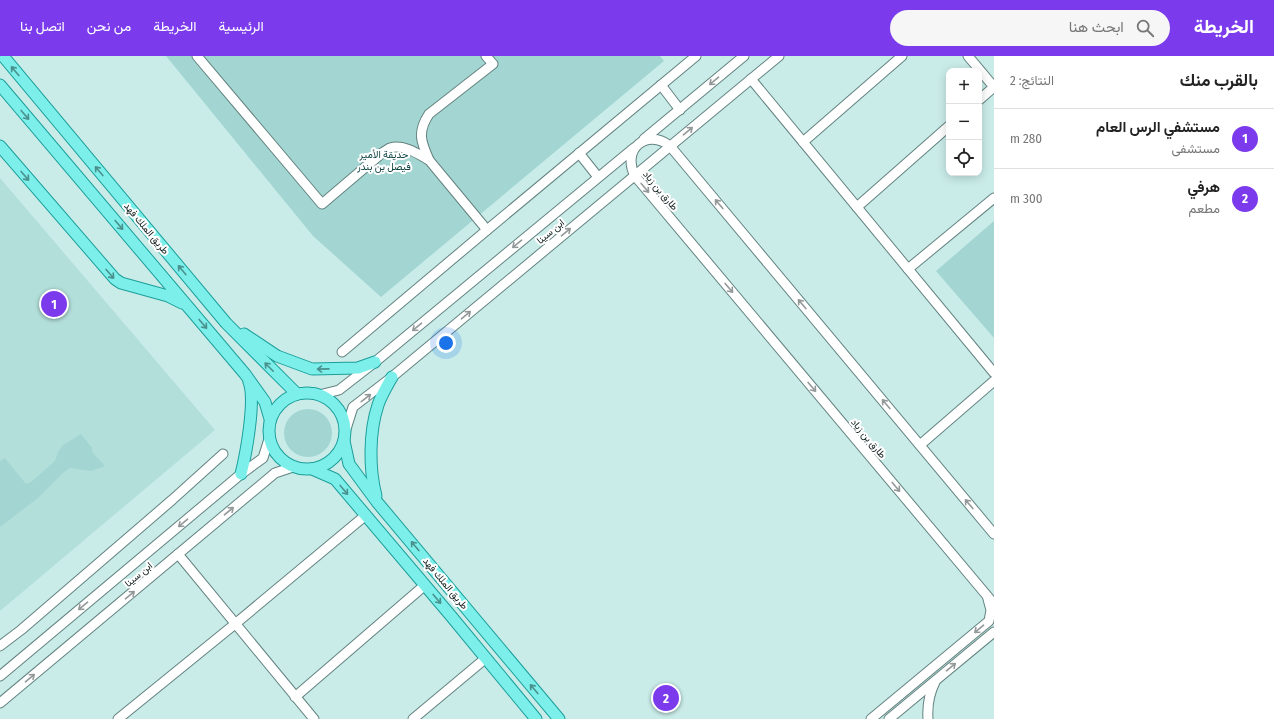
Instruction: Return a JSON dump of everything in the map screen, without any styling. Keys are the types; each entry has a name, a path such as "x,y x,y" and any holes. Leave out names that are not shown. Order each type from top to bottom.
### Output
{"main road":[{"name":"طريق الملك فهد","path":"3,56 226,323 297,394"},
{"name":"طريق الملك فهد","path":"0,85 245,374 266,402 270,419"},
{"path":"0,146 115,279 121,283 178,300 192,311"},
{"path":"226,323 277,356 312,369 358,368 375,362"},
{"path":"241,474 252,404 252,389 245,374"},
{"path":"377,502 372,482 372,436 378,405 392,377"},
{"path":"308,393 319,395 330,400 338,408 343,418 346,430 344,441 340,452 332,460 323,466 302,470 282,461 274,451 269,439 268,429 270,419 276,408 286,399 297,394 308,393"},
{"name":"طريق الملك فهد","path":"344,441 349,464 377,502 559,719"},
{"name":"طريق الملك فهد","path":"312,469 335,479 536,719"}],"street":[{"path":"197,56 322,204 382,153 391,148 403,148 413,151 429,160"},
{"path":"486,56 493,64 429,114 424,122 421,133 422,144 429,160 487,230"},
{"path":"342,352 696,56"},
{"name":"ابن سينا","path":"319,395 339,390 375,362 744,56"},
{"name":"ابن سينا","path":"346,430 354,407 635,176 778,56"},
{"path":"803,142 902,56"},
{"path":"968,56 994,87 982,97"},
{"path":"751,79 994,373"},
{"path":"661,85 680,110"},
{"path":"857,207 946,129"},
{"path":"640,143 645,140 659,139 670,146 994,534"},
{"name":"طارق بن زياد","path":"640,143 634,148 631,155 631,169 635,176 994,604"},
{"path":"580,153 598,177"},
{"path":"908,269 994,198"},
{"path":"920,445 994,381"},
{"name":"ابن سينا","path":"0,676 241,474 263,458 269,439"},
{"path":"0,646 21,630 172,500 223,454"},
{"name":"ابن سينا","path":"0,703 275,473 293,467"},
{"path":"118,719 236,624 366,515"},
{"path":"178,554 314,719"},
{"path":"295,697 425,585"},
{"path":"871,719 989,620 991,610 987,596"},
{"path":"889,719 994,632"},
{"path":"417,718 486,658"},
{"path":"928,719 928,702 931,690 936,680"}],"shaded area":[{"path":"0,178 215,430 0,611"}],"green space":[{"name":"حديقة الأمير فيصل بن بندر","path":"166,56 660,56 664,61 381,297 313,236"},
{"path":"994,221 994,338 936,271"},
{"path":"303,409 313,409 322,413 328,419 331,424 331,442 322,453 313,457 303,457 294,453 288,447 284,438 284,428 288,419 294,413"},
{"path":"81,434 92,448 92,452 105,466 91,471 70,468 38,498 0,527 0,461 5,458 26,484 31,482 55,461 58,452 63,445"}],"place":[{"name":"مستشفي الرس العام","path":"54,304"},
{"name":"هرفي","path":"666,698"}]}
